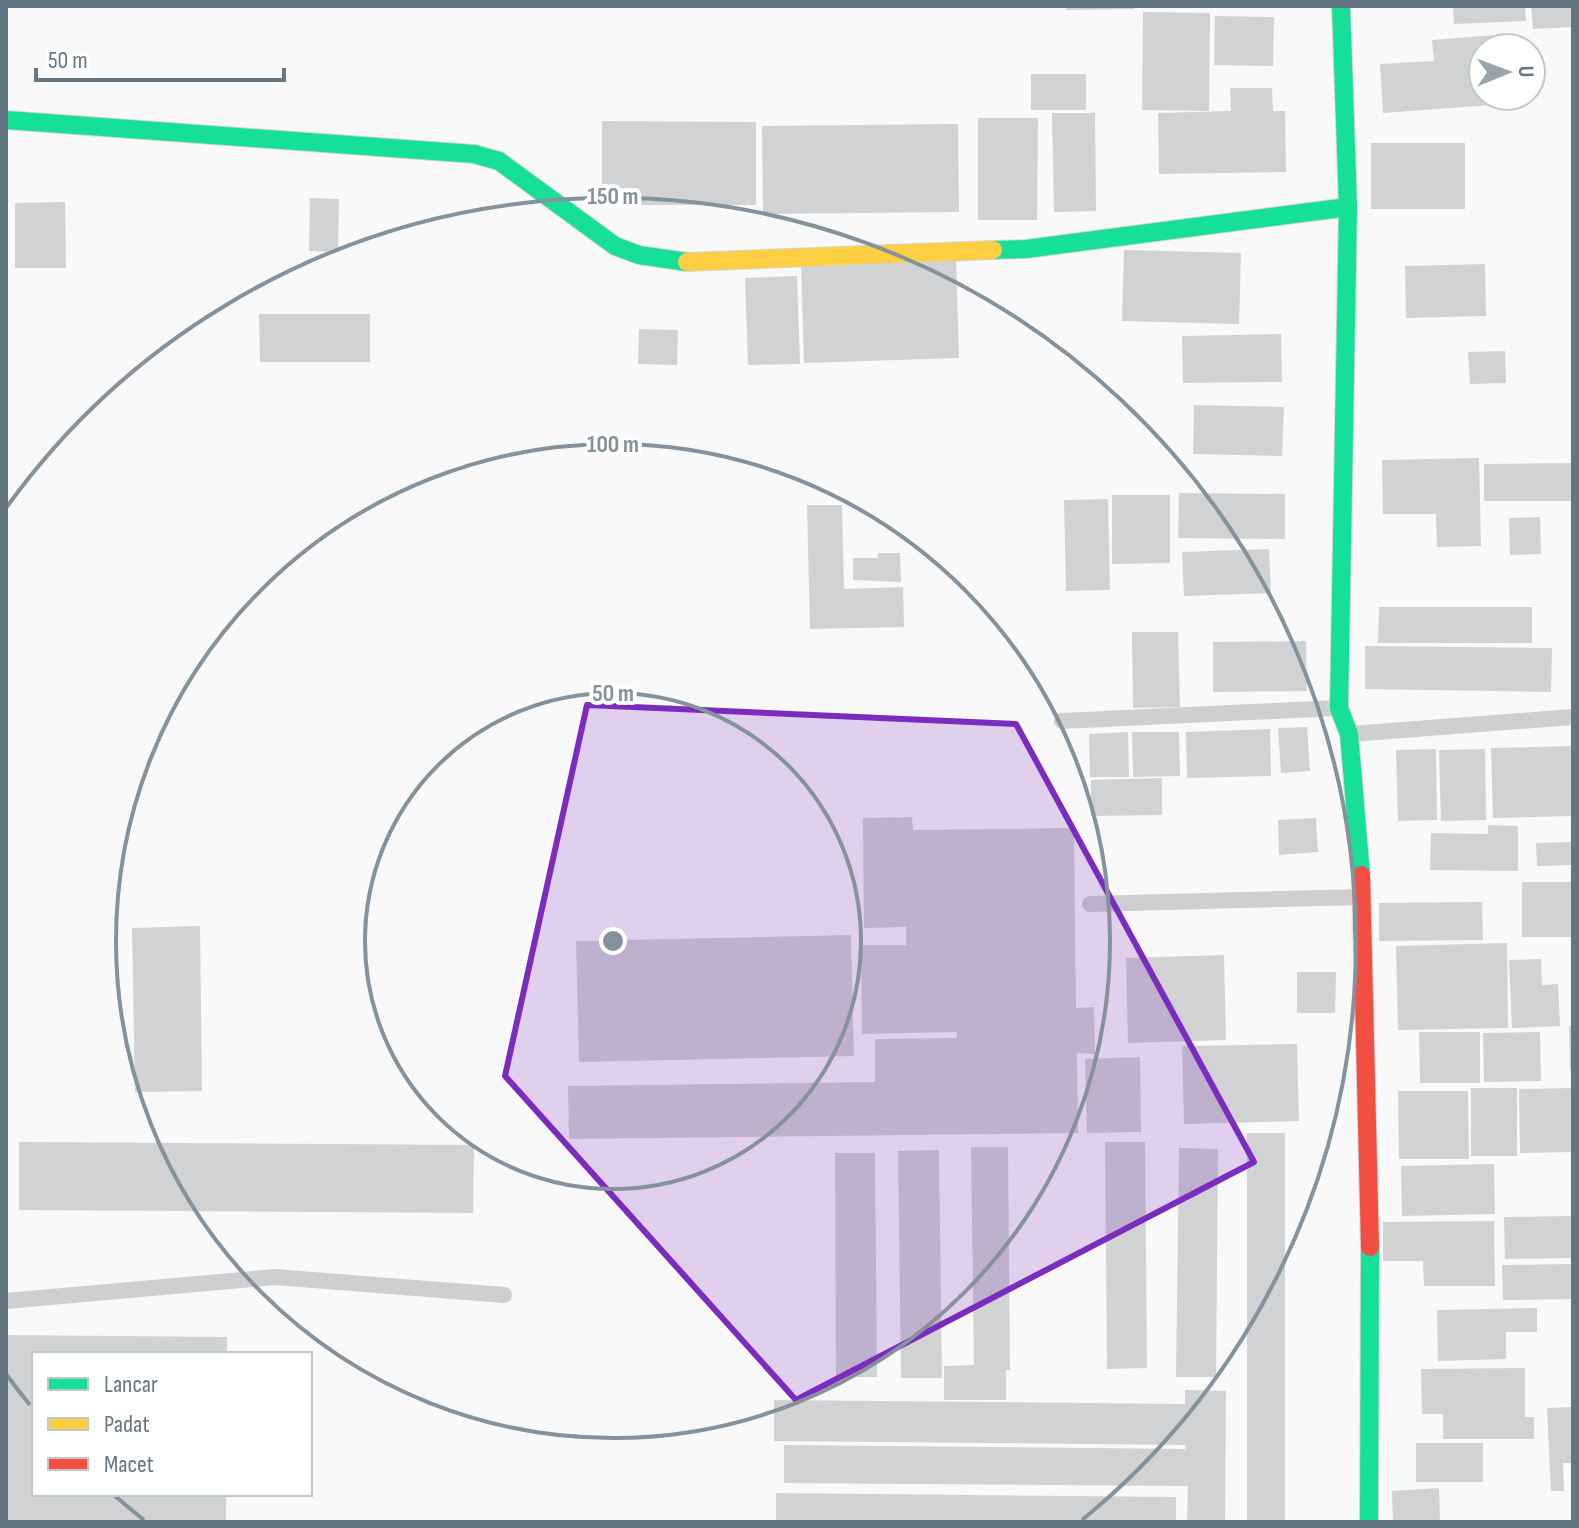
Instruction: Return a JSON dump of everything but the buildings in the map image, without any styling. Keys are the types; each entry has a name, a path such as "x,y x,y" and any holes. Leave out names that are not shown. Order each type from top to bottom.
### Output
{"street":[{"path":"1341,6 1348,207 1339,708 1349,734 1363,897 1370,1182 1369,1522"},
{"path":"6,120 474,154 499,161 615,246 639,255 681,262 1026,249 1348,207"}],"lane":[{"path":"1062,721 1339,708"},
{"path":"1349,734 1573,717"},
{"path":"1090,904 1363,897"},
{"path":"6,1301 275,1277 504,1295"}],"highlighted area":[{"path":"587,705 1016,724 1254,1162 796,1400 505,1076"}],"traffic: fast":[{"path":"1341,6 1348,207 1339,708 1349,734 1361,875"},
{"path":"6,120 474,154 499,161 615,246 639,255 687,262"},
{"path":"993,250 1026,249 1348,207"},
{"path":"1369,1522 1370,1247"}],"traffic: slow":[{"path":"687,262 993,250"}],"traffic: jam":[{"path":"1361,875 1370,1247"}]}
